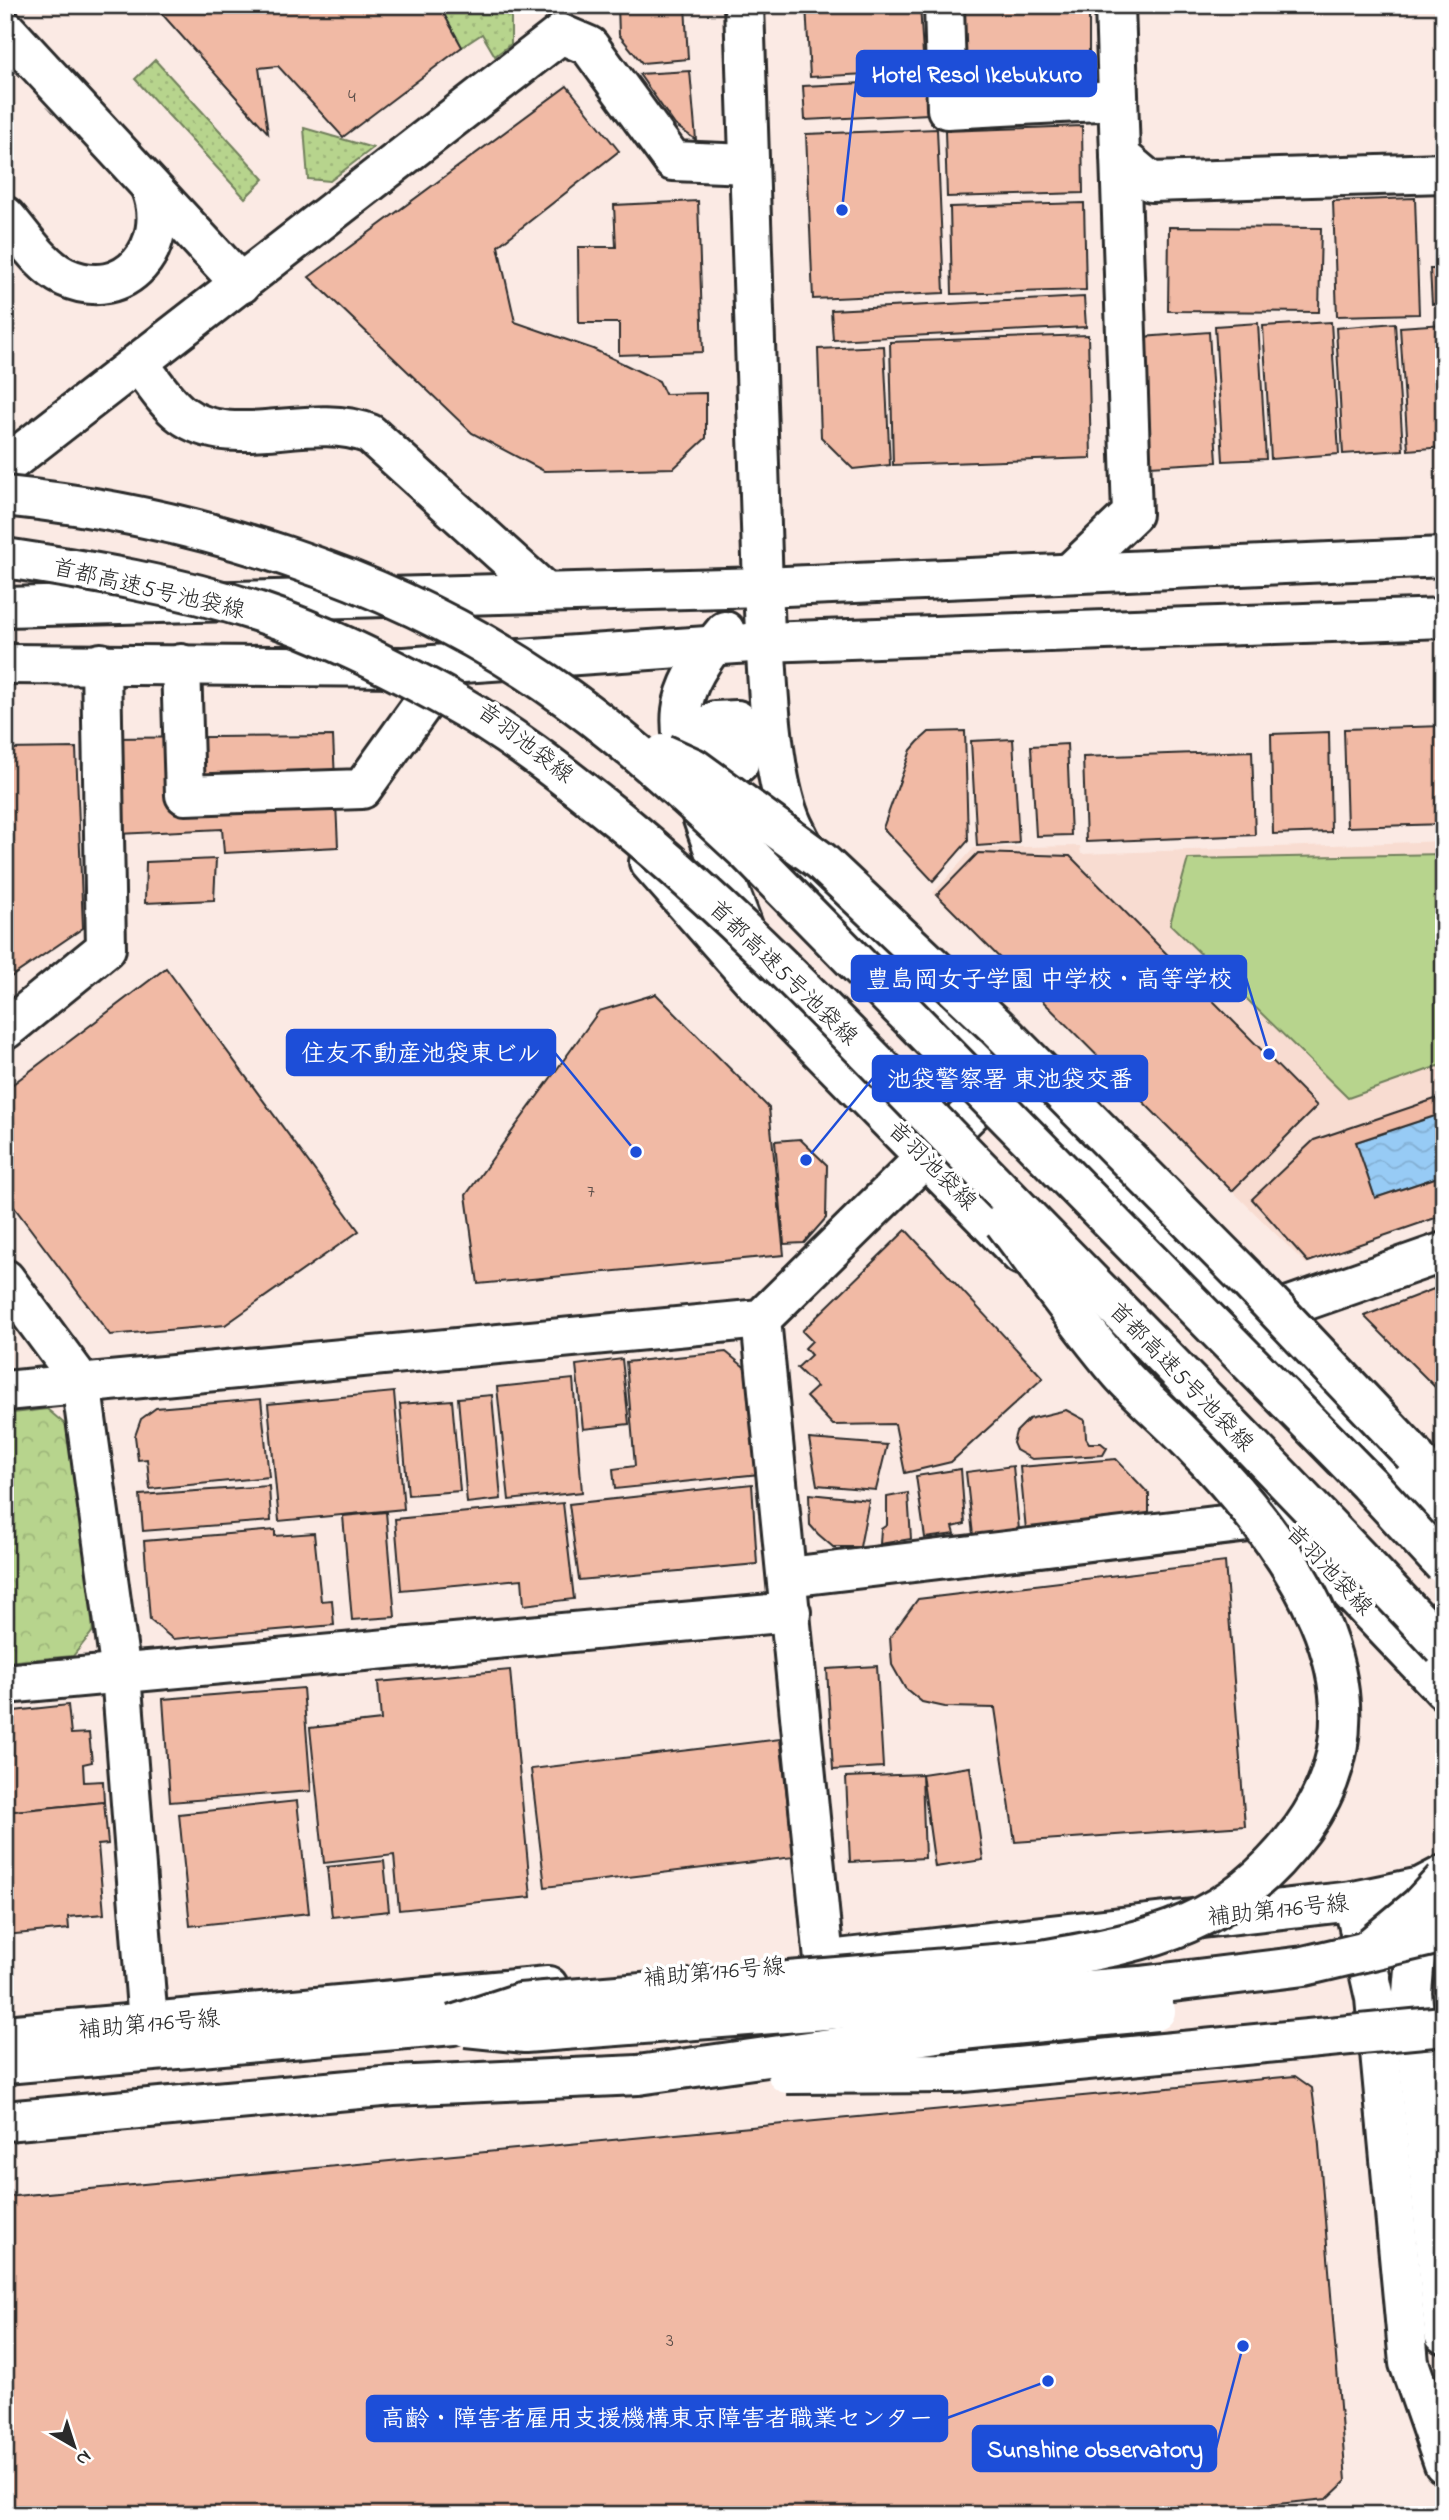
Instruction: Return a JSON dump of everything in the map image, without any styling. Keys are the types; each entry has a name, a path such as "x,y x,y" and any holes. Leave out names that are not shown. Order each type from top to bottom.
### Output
{"main road":[{"path":"744,5 765,642 783,793 791,822 812,863 875,940 1250,1320 1444,1525"},
{"path":"944,5 947,109 1118,100"},
{"path":"1071,572 1132,514 1115,5"},
{"path":"10,460 139,364 240,284 561,20 589,46 673,161 749,164"},
{"path":"5,29 240,284"},
{"path":"1120,156 1151,182 1444,173"},
{"path":"5,216 53,270 80,282 108,283 136,269 149,252 158,220 151,189"},
{"path":"139,364 178,412 212,431 330,424 352,426 370,434 545,592"},
{"path":"5,496 61,502 141,516 215,534 309,565 400,603 482,645 544,682 607,728 681,790 748,853 1359,1473 1444,1564"},
{"path":"5,607 763,587 1444,557"},
{"name":"首都高速5号池袋線","path":"5,558 103,573 194,593 262,613 324,638 445,697 506,733 638,836 707,897 892,1078 1444,1648"},
{"path":"763,587 712,646 690,683 682,709 682,744 767,996"},
{"name":"音羽池袋線","path":"5,664 404,667 765,642 1444,618"},
{"path":"5,1030 106,948 101,663"},
{"path":"181,664 185,795 362,789 438,683"},
{"name":"音羽池袋線","path":"404,667 471,699 564,766 767,996 1282,1518 1444,1690"},
{"path":"607,728 694,768 821,861 997,1027 1248,1280 1413,1454 1444,1498"},
{"path":"5,1391 761,1319 1009,1075"},
{"path":"453,2025 520,2003 1042,1960 1119,1947 1183,1926 1247,1890 1281,1857 1312,1815 1334,1761 1339,1722 1338,1680 1331,1647 1313,1604 1287,1559 1242,1501 1190,1441 1121,1374 892,1078"},
{"path":"1250,1320 1444,1252"},
{"path":"5,1279 81,1382 121,1674 148,2024"},
{"path":"761,1319 824,1960"},
{"path":"5,1684 121,1674 789,1594 1282,1518"},
{"path":"1436,1880 1444,1948"},
{"path":"638,2075 952,2031 1213,2004 1295,1987 1345,1964 1382,1940 1436,1880"},
{"path":"1436,1880 1412,1993 1444,2334"},
{"name":"補助第176号線","path":"5,2035 824,1960 1353,1902 1436,1880"},
{"path":"1353,1902 1375,1998 1409,2363 1444,2464"},
{"path":"5,2064 453,2025 525,2033 1140,1986 1304,1966 1444,1933"},
{"path":"5,2121 393,2086 638,2075 953,2073 1444,2026"},
{"path":"1083,2063 1184,2053"},
{"path":"5,2110 82,2112"}],"shaded area":[{"path":"1444,841 1444,1215 1306,1264 933,893 974,848 1080,846 1081,854"}],"green space":[{"path":"439,5 511,5 511,44 495,56 482,34 462,47"},
{"path":"155,60 264,179 245,198 135,79"},
{"path":"304,128 373,148 330,181 308,179"},
{"path":"1444,854 1444,1064 1348,1098 1170,924 1188,859"},
{"path":"47,1409 73,1431 93,1631 73,1656 5,1662 5,1414"}],"water":[{"path":"1444,1113 1444,1175 1375,1198 1356,1142"}],"building":[{"path":"154,5 439,5 462,47 343,137 278,66 259,68 268,133"},
{"path":"618,5 685,5 688,59 642,63 619,35"},
{"path":"806,5 920,5 924,71 810,77"},
{"path":"963,5 1089,5 1089,83 963,83"},
{"path":"690,71 696,140 675,125 639,74"},
{"path":"927,80 929,114 805,120 803,86"},
{"path":"567,86 619,151 498,246 515,322 593,349 659,381 665,394 706,393 706,438 674,468 544,471 472,433 309,277"},
{"path":"1082,126 1083,193 947,197 945,131"},
{"path":"937,129 944,293 813,299 806,134"},
{"path":"1415,198 1419,314 1337,316 1333,201"},
{"path":"698,201 703,352 619,355 619,323 579,323 578,247 616,247 614,205"},
{"path":"1084,203 1086,290 952,294 950,207"},
{"path":"1169,227 1321,228 1319,312 1168,311"},
{"path":"1430,269 1444,269 1444,303 1432,304"},
{"path":"1084,297 1086,327 833,340 831,310"},
{"path":"1331,322 1339,454 1271,459 1263,326"},
{"path":"1258,323 1266,459 1223,461 1215,326"},
{"path":"1395,323 1403,450 1343,454 1336,328"},
{"path":"1444,324 1444,447 1408,450 1400,327"},
{"path":"1209,332 1217,462 1150,466 1142,337"},
{"path":"1088,335 1091,458 893,465 890,342"},
{"path":"884,346 890,465 853,469 821,437 818,349"},
{"path":"1444,726 1444,824 1347,827 1344,729"},
{"path":"965,731 968,841 933,881 883,828 911,750 929,732"},
{"path":"1329,732 1331,832 1273,834 1271,734"},
{"path":"333,736 338,847 224,853 222,829 118,834 111,738"},
{"path":"1013,739 1019,843 977,846 971,741"},
{"path":"1067,744 1071,835 1036,836 1031,746"},
{"path":"76,748 83,928 5,981 5,749"},
{"path":"1252,751 1255,835 1086,842 1083,757"},
{"path":"978,853 1070,856 1317,1106 1232,1191 937,895"},
{"path":"216,859 214,900 145,903 146,862"},
{"path":"166,968 359,1231 225,1325 110,1335 5,1195 5,1090"},
{"path":"656,994 769,1108 784,1255 478,1284 466,1195 599,1011"},
{"path":"1444,1096 1444,1113 1356,1142 1375,1198 1444,1175 1444,1215 1308,1262 1252,1199 1314,1140"},
{"path":"800,1139 827,1165 826,1218 804,1243 784,1244 775,1141"},
{"path":"906,1230 1043,1378 951,1462 905,1473 895,1424 833,1425 806,1397 817,1387 797,1368 811,1355 805,1348 812,1341 802,1331"},
{"path":"1444,1285 1444,1396 1364,1316"},
{"path":"726,1352 748,1370 759,1474 615,1489 613,1469 635,1466 626,1362"},
{"path":"622,1359 629,1424 583,1429 576,1365"},
{"path":"573,1379 582,1492 509,1500 497,1387"},
{"path":"394,1392 404,1509 279,1521 268,1404"},
{"path":"492,1395 501,1499 467,1503 458,1398"},
{"path":"261,1399 269,1477 150,1489 147,1459 138,1460 135,1436 141,1419 156,1408"},
{"path":"452,1400 460,1491 408,1495 400,1404"},
{"path":"1066,1410 1085,1420 1086,1438 1089,1443 1101,1443 1107,1448 1103,1455 1032,1459 1016,1450 1013,1443 1016,1432 1029,1419"},
{"path":"809,1439 887,1445 876,1490 817,1485"},
{"path":"1116,1459 1149,1494 1149,1519 1026,1530 1020,1467"},
{"path":"1013,1466 1019,1530 973,1535 966,1472"},
{"path":"961,1469 965,1524 953,1527 955,1534 925,1538 916,1476"},
{"path":"752,1484 757,1564 579,1580 569,1504"},
{"path":"269,1486 271,1521 143,1531 140,1495"},
{"path":"908,1493 911,1539 880,1544 881,1529 887,1525 887,1497"},
{"path":"809,1494 869,1500 860,1547 833,1547 818,1534 810,1525"},
{"path":"563,1503 574,1599 524,1605 522,1579 401,1590 395,1519"},
{"path":"386,1512 395,1617 352,1620 343,1516"},
{"path":"275,1530 275,1536 314,1533 321,1601 332,1600 334,1625 173,1639 150,1620 144,1541"},
{"path":"1225,1562 1245,1826 1015,1842 995,1708 945,1707 922,1702 905,1688 892,1665 890,1637 918,1599"},
{"path":"877,1666 883,1767 833,1770 827,1669"},
{"path":"510,1670 531,1897 399,1910 394,1855 324,1863 310,1728 381,1720 378,1682"},
{"path":"303,1688 311,1791 170,1802 163,1699"},
{"path":"68,1705 71,1734 89,1733 92,1762 83,1764 84,1782 103,1781 104,1802 5,1812 5,1712"},
{"path":"780,1739 794,1857 545,1887 531,1769"},
{"path":"970,1767 983,1860 935,1867 922,1774"},
{"path":"922,1774 925,1858 850,1862 846,1777"},
{"path":"297,1801 309,1913 190,1926 179,1814"},
{"path":"104,1802 108,1844 98,1845 104,1914 68,1917 69,1929 5,1935 5,1812"},
{"path":"384,1861 389,1911 332,1917 327,1867"},
{"path":"1295,2076 1312,2088 1318,2133 1346,2481 1327,2499 1226,2509 1226,2515 5,2515 5,2197"}],"place":[{"name":"Hotel Resol Ikebukuro","path":"842,210"},
{"name":"豊島岡女子学園 中学校・高等学校","path":"1269,1054"},
{"name":"住友不動産池袋東ビル","path":"636,1152"},
{"name":"池袋警察署 東池袋交番","path":"806,1160"},
{"name":"Sunshine observatory","path":"1243,2346"},
{"name":"高齢・障害者雇用支援機構東京障害者職業センター","path":"1048,2381"}]}
